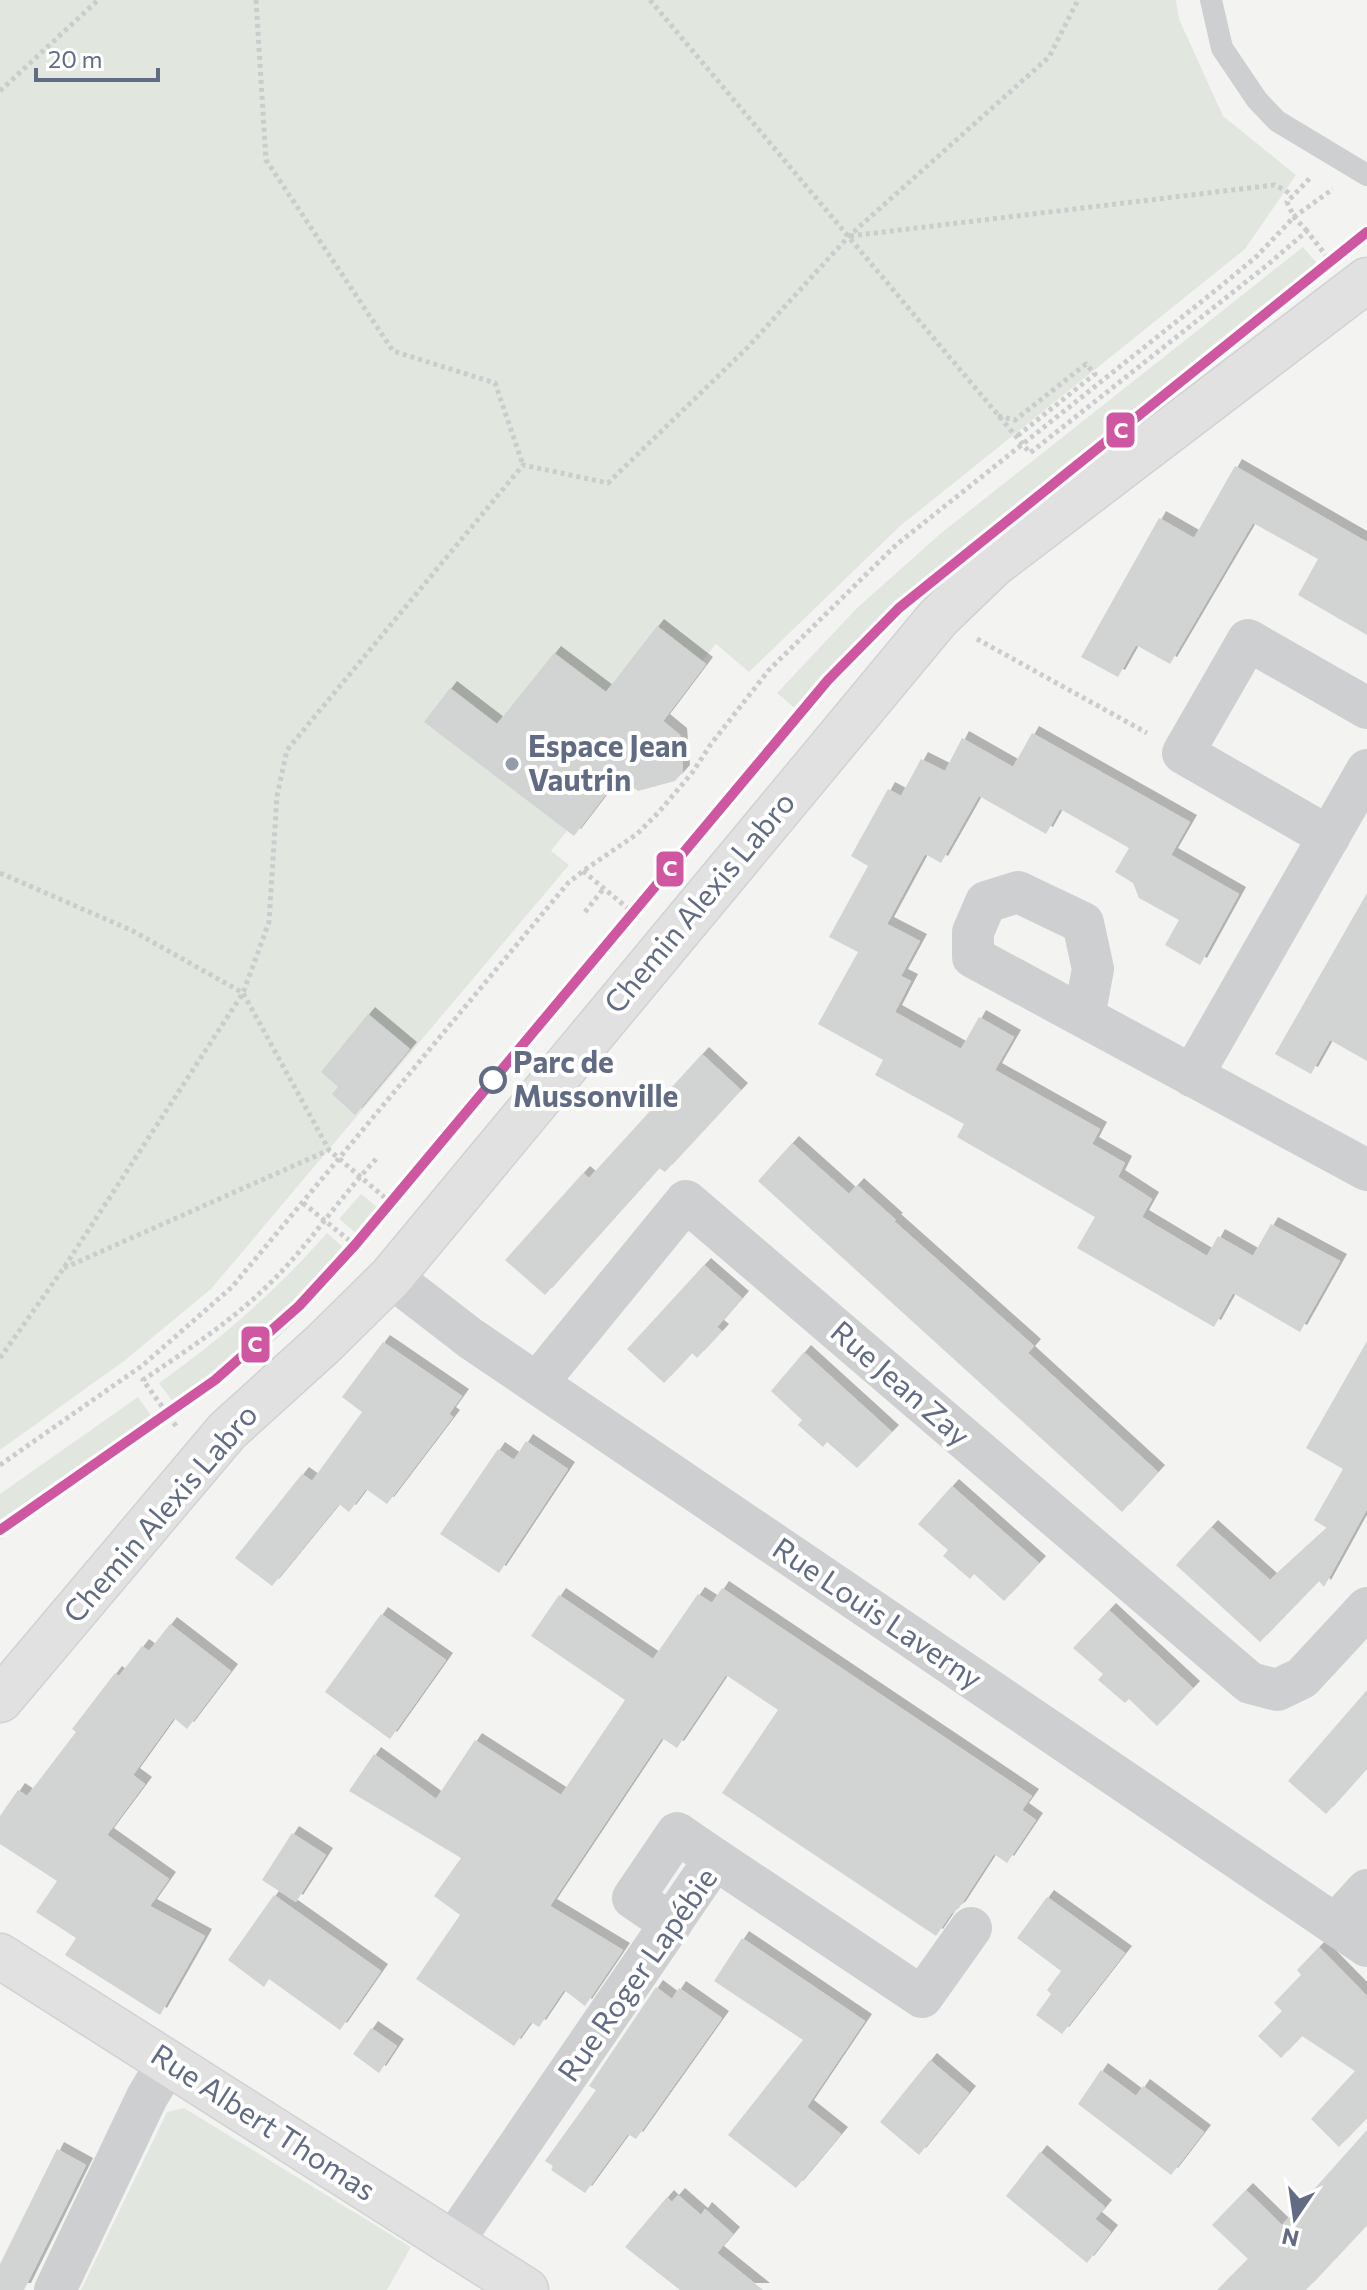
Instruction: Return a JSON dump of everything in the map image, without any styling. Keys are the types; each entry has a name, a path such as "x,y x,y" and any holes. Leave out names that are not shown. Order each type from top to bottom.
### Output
{"street":[{"name":"Chemin Alexis Labro","path":"0,1700 227,1431 391,1277 938,618 993,565 1360,285"},
{"path":"1329,837 1183,753 1248,640 1367,708"},
{"path":"1192,1076 1367,770"},
{"path":"1084,1017 1367,1170"},
{"name":"Rue Jean Zay","path":"537,1383 686,1201 1250,1683 1277,1690 1302,1678 1367,1608"},
{"name":"Rue Louis Laverny","path":"391,1277 470,1338 1351,1935"},
{"name":"Rue Roger Lapébie","path":"452,2243 715,1859 922,1997 971,1928"},
{"path":"1351,1935 1367,1890"},
{"name":"Rue Albert Thomas","path":"0,1956 526,2290"},
{"path":"55,2290 147,2097 168,2062"}],"lane":[{"path":"1211,0 1222,48 1257,100 1277,121 1362,171"}],"path":[{"path":"0,91 98,0"},
{"path":"256,0 266,160 393,351 495,383 523,465"},
{"path":"650,0 1030,453 1307,231 1360,285"},
{"path":"523,465 608,483 747,348 849,236 1049,57 1078,0"},
{"path":"0,1465 143,1365 232,1287 568,883 637,834 658,813 769,670 896,545 1256,257 1294,217 1362,171"},
{"path":"849,236 1274,185 1292,196"},
{"path":"997,416 1015,420 1086,364 1095,374 1016,437"},
{"path":"0,1358 63,1269 243,993 269,922 277,796 287,750 523,465"},
{"path":"938,618 1183,753"},
{"path":"583,871 668,941"},
{"path":"0,873 133,931 243,993 329,1150 63,1269"},
{"path":"585,912 604,888"},
{"path":"167,1437 176,1425 143,1380 213,1333 263,1290 306,1244 376,1159"},
{"path":"303,1203 391,1277"}],"shaded area":[{"name":"Parc de Mussonville","path":"0,0 1176,0 1179,19 1223,116 1296,175 1245,249 899,527 749,672 716,644 551,851 569,865 211,1289 124,1361 0,1450"},
{"path":"1303,247 1326,274 934,587 875,641 805,717 777,693 857,608 940,534"},
{"path":"361,1194 389,1217 367,1242 339,1219"},
{"path":"327,1233 354,1257 276,1339 230,1378 181,1413 159,1383 248,1313"},
{"path":"138,1397 160,1428 0,1539 0,1494"},
{"path":"184,2108 411,2247 387,2290 81,2290 167,2112"}],"building":[{"path":"1235,466 1367,542 1367,635 1298,595 1318,559 1253,523 1170,664 1136,645 1118,677 1081,657 1159,518 1194,538"},
{"path":"657,626 706,664 663,721 680,735 683,772 675,781 638,791 619,777 574,836 424,722 450,688 497,724 554,653 606,692"},
{"path":"1032,733 1190,822 1171,855 1239,894 1200,965 1165,945 1179,920 1139,898 1133,883 1115,872 1129,848 1060,809 1046,834 979,796 941,863 925,854 887,924 920,941 901,976 911,981 895,1012 961,1049 979,1017 1014,1037 995,1070 1100,1129 1092,1144 1125,1163 1118,1177 1152,1199 1142,1217 1207,1256 1218,1236 1253,1256 1271,1224 1340,1261 1300,1332 1233,1293 1214,1327 1077,1248 1095,1217 957,1137 964,1124 875,1075 883,1060 818,1024 858,952 829,937 868,866 851,856 888,789 901,796 921,759 945,771 962,738 1013,767"},
{"path":"1367,893 1367,1061 1330,1040 1311,1074 1275,1054"},
{"path":"368,1014 410,1049 355,1115 332,1094 338,1087 321,1072"},
{"path":"702,1054 741,1090 665,1172 659,1168 545,1295 505,1260 583,1173 589,1178"},
{"path":"792,1143 849,1194 857,1185 896,1220 1034,1346 1028,1353 1158,1472 1122,1512 758,1181"},
{"path":"704,1265 742,1298 717,1327 722,1331 697,1358 692,1353 664,1383 627,1349"},
{"path":"1367,1341 1367,1509 1324,1587 1319,1581 1260,1642 1176,1565 1211,1527 1270,1580 1327,1528 1314,1520 1343,1469 1306,1448"},
{"path":"383,1342 462,1396 449,1414 453,1417 387,1504 366,1489 349,1512 339,1504 272,1586 235,1558 302,1474 312,1481 362,1412 342,1397"},
{"path":"804,1352 892,1432 857,1468 827,1442 823,1447 798,1425 802,1420 771,1391"},
{"path":"526,1441 568,1469 499,1573 440,1534 498,1449 514,1460"},
{"path":"952,1486 1039,1563 1004,1601 974,1574 970,1579 943,1556 948,1550 918,1524"},
{"path":"722,1588 1032,1796 1022,1810 1036,1820 1007,1863 994,1854 959,1908 936,1936 722,1793 778,1710 726,1675 677,1748 662,1738 550,1906 623,1950 585,2006 564,1990 539,2027 531,2022 514,2046 416,1979 460,1915 434,1896 461,1858 349,1791 374,1754 436,1799 475,1740 561,1795 625,1700 531,1636 559,1595 653,1659 698,1594 712,1603"},
{"path":"1109,1610 1193,1688 1157,1726 1129,1699 1125,1703 1098,1680 1103,1674 1073,1648"},
{"path":"381,1614 446,1660 390,1739 325,1692"},
{"path":"170,1624 231,1671 187,1729 174,1718 133,1775 145,1784 107,1835 169,1879 150,1906 205,1936 160,2015 65,1955 76,1938 36,1912 57,1881 0,1844 0,1816 18,1790 27,1796 76,1732 72,1729 115,1673 119,1676 142,1646 149,1651"},
{"path":"1367,1690 1367,1768 1326,1814 1288,1781"},
{"path":"292,1833 326,1855 296,1902 262,1880"},
{"path":"274,1895 381,1971 340,2030 269,1979 264,1987 228,1960"},
{"path":"1047,1897 1125,1953 1062,2034 1036,2015 1051,1994 1047,1990 1061,1971 1017,1938"},
{"path":"742,1938 865,2021 807,2107 841,2134 796,2188 728,2135 803,2040 714,1981"},
{"path":"1319,1947 1367,1996 1367,2118 1339,2147 1311,2119 1355,2071 1302,2036 1281,2058 1258,2036 1282,2011 1274,2003 1301,1975 1297,1970"},
{"path":"656,1987 672,1999 679,1988 722,2018 636,2139 628,2134 585,2193 551,2170 553,2166 545,2161 596,2090 589,2086"},
{"path":"371,2028 397,2046 379,2073 353,2054"},
{"path":"930,2060 969,2093 919,2155 880,2122"},
{"path":"1101,2070 1136,2096 1143,2086 1204,2132 1171,2175 1078,2104"},
{"path":"1367,2130 1367,2225 1306,2290 1217,2290 1248,2259 1212,2225 1246,2190 1282,2225"},
{"path":"57,2149 86,2165 24,2290 0,2290 0,2264"},
{"path":"1040,2152 1105,2207 1095,2219 1111,2232 1087,2263 1006,2196"},
{"path":"678,2195 701,2215 705,2209 733,2234 717,2253 763,2290 680,2290 625,2247 667,2197 672,2202"}],"transit line":[{"name":"C","path":"0,1530 215,1380 299,1306 355,1245 828,680 899,608 1367,232"}],"place":[{"name":"Espace Jean Vautrin","path":"512,764"},
{"name":"Parc de Mussonville","path":"493,1080"}]}
